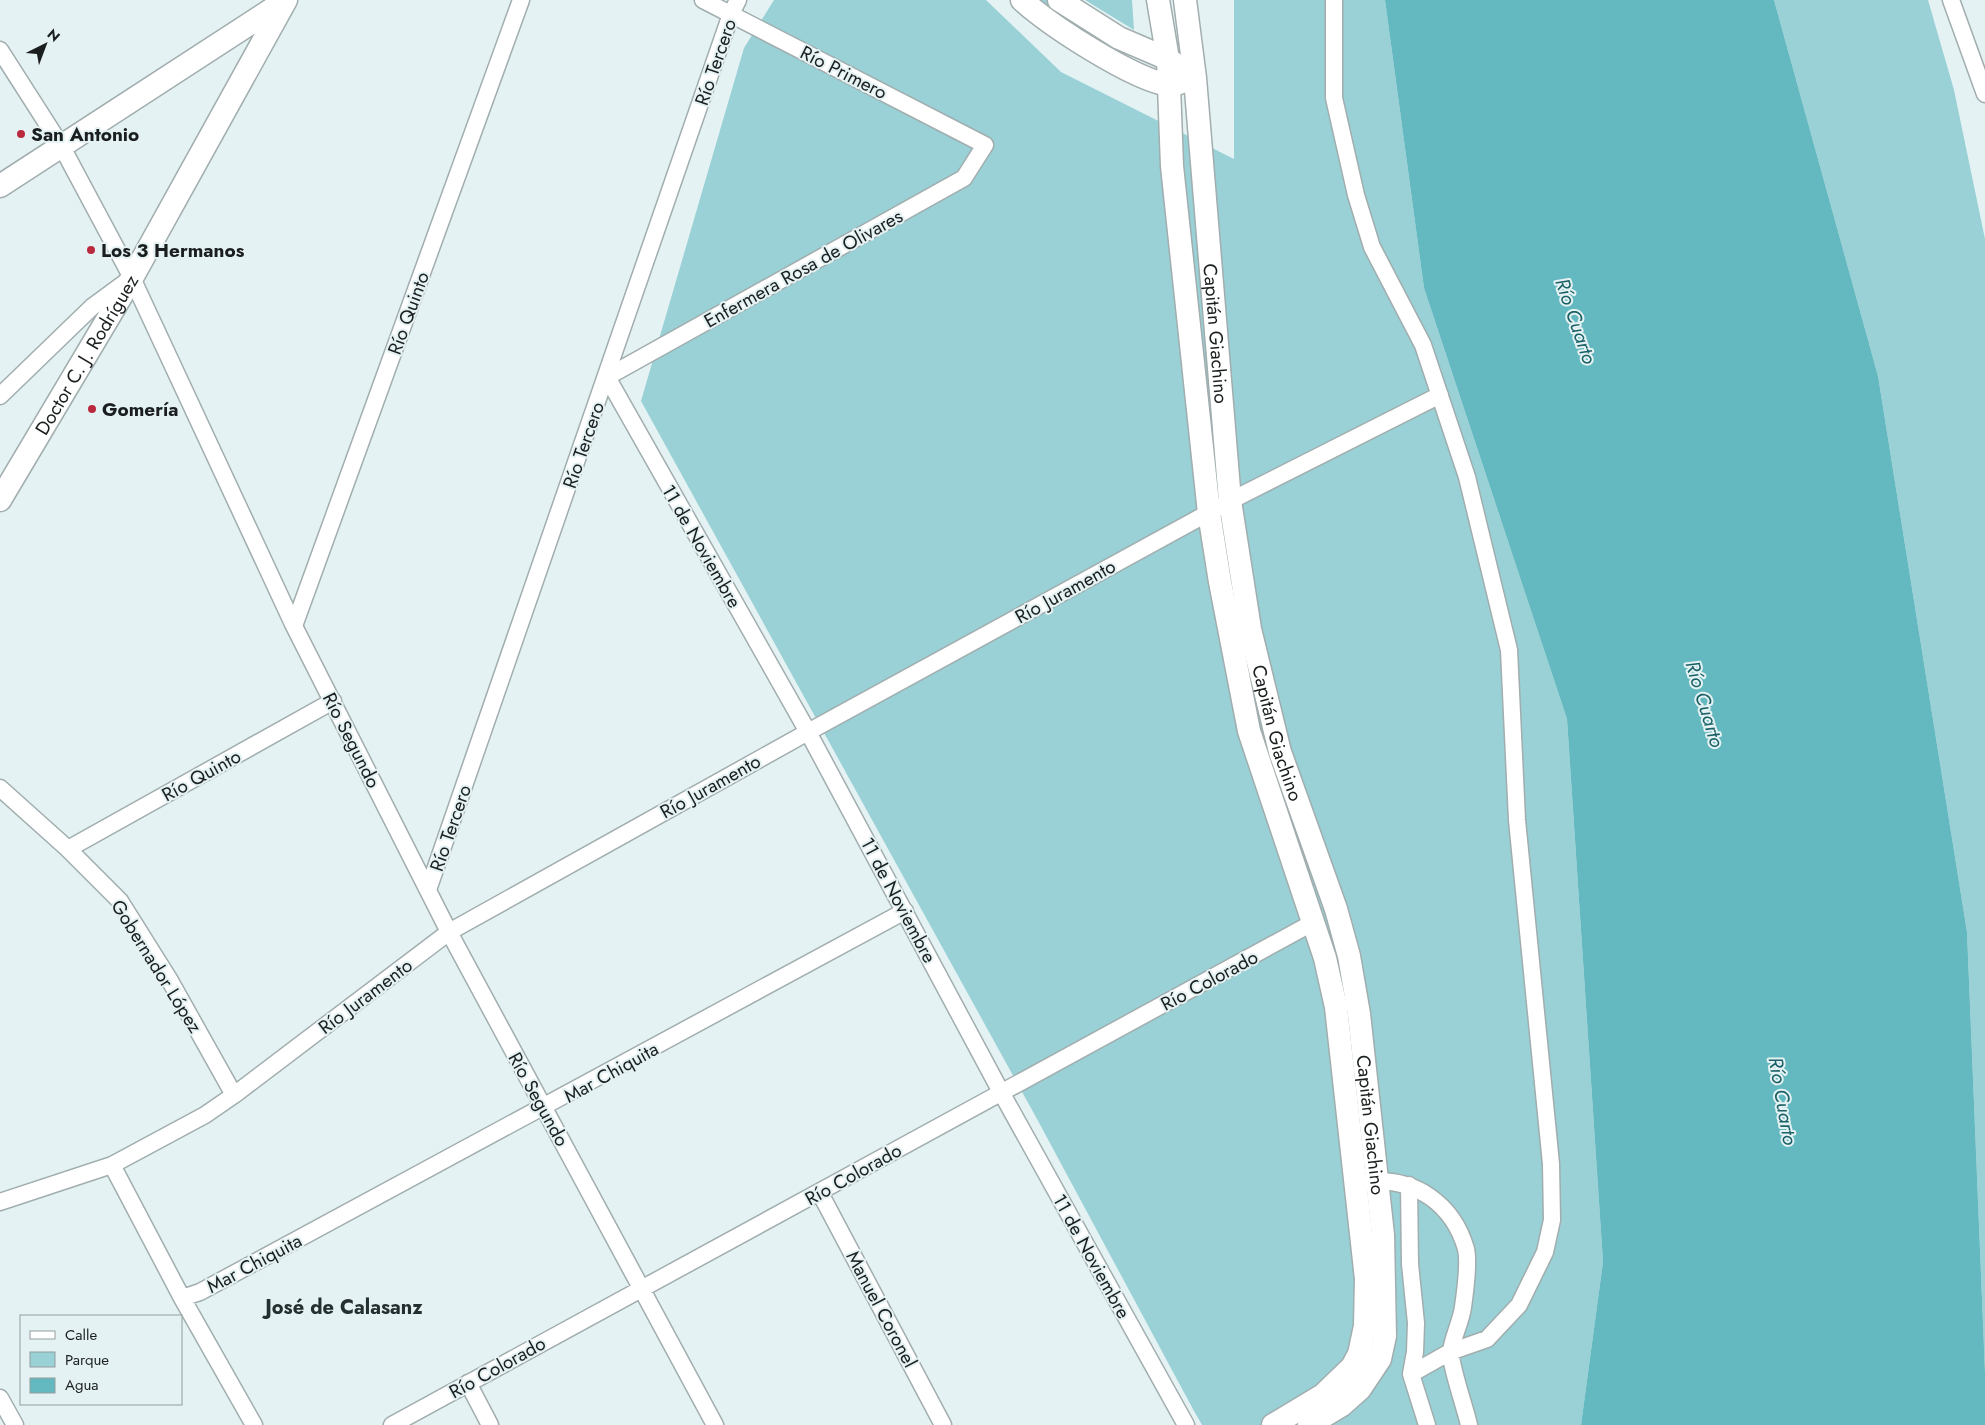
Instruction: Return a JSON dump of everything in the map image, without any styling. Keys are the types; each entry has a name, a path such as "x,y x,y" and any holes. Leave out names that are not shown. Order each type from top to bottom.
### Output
{"main road":[{"path":"0,186 286,0"},
{"name":"Doctor C. J. Rodríguez","path":"0,500 132,278 286,0"},
{"path":"1022,0 1083,43 1133,73 1171,86 1195,78"},
{"path":"1059,0 1119,38 1168,59 1195,78"},
{"name":"Capitán Giachino","path":"1158,0 1171,86 1172,166 1210,513 1229,636 1248,731 1325,958 1336,1007 1366,1182 1383,1234 1386,1302 1385,1336 1380,1360 1360,1389 1342,1405 1309,1425"},
{"name":"Capitán Giachino","path":"1186,0 1195,78 1230,501 1250,629 1280,752 1336,908 1349,956 1359,1014 1366,1182 1365,1326 1359,1354 1352,1367 1323,1395 1273,1425"}],"street":[{"name":"Río Quinto","path":"294,626 521,0"},
{"name":"Río Primero","path":"703,0 734,7 986,146"},
{"path":"1334,0 1334,98 1354,187 1372,247 1422,344 1440,396 1467,477 1509,650 1517,820 1551,1164 1552,1220 1544,1252 1519,1304 1487,1339 1450,1352 1411,1374"},
{"path":"1951,0 1985,94"},
{"name":"Río Tercero","path":"428,890 734,7"},
{"name":"Río Segundo","path":"0,50 62,147 132,278 294,626 449,932 715,1425"},
{"name":"Enfermera Rosa de Olivares","path":"607,378 964,178 986,146"},
{"path":"0,396 92,307 132,278"},
{"name":"11 de Noviembre","path":"607,378 808,732 1001,1092 1186,1425"},
{"name":"Río Juramento","path":"0,1202 112,1165 204,1115 234,1095 449,932 808,732 1230,501 1440,396"},
{"name":"Río Quinto","path":"68,849 333,701"},
{"name":"Gobernador López","path":"0,788 68,849 120,901 169,980 234,1095"},
{"name":"Mar Chiquita","path":"182,1298 209,1288 905,911"},
{"name":"Río Colorado","path":"392,1425 1314,922"},
{"path":"112,1165 182,1298 254,1425"},
{"path":"1366,1182 1394,1181 1409,1185 1439,1202 1453,1223 1466,1250 1463,1309 1450,1352 1469,1425"},
{"path":"1409,1185 1410,1264 1416,1323 1415,1352 1411,1374 1427,1425"},
{"name":"Manuel Coronel","path":"820,1193 943,1425"},
{"path":"468,1383 490,1425"},
{"path":"0,1398 15,1425"}],"green space":[{"path":"774,0 986,0 1061,72 1234,159 1234,0 1385,0 1424,288 1567,719 1603,1262 1581,1425 1202,1425 1194,1411 1037,1119 641,401 744,48"},
{"path":"1038,0 1047,0 1135,63 1055,14"},
{"path":"1085,0 1132,0 1134,30"},
{"path":"1774,0 1928,0 1954,90 1985,239 1985,1372 1967,932 1878,376"}],"water":[{"name":"Río Cuarto","path":"1385,0 1774,0 1878,376 1967,932 1985,1372 1985,1425 1581,1425 1603,1262 1567,719 1424,288"}],"place":[{"name":"San Antonio","path":"21,134"},
{"name":"Los 3 Hermanos","path":"91,250"},
{"name":"Gomería","path":"92,409"}],"district":[{"name":"José de Calasanz","path":"344,1307"}]}
